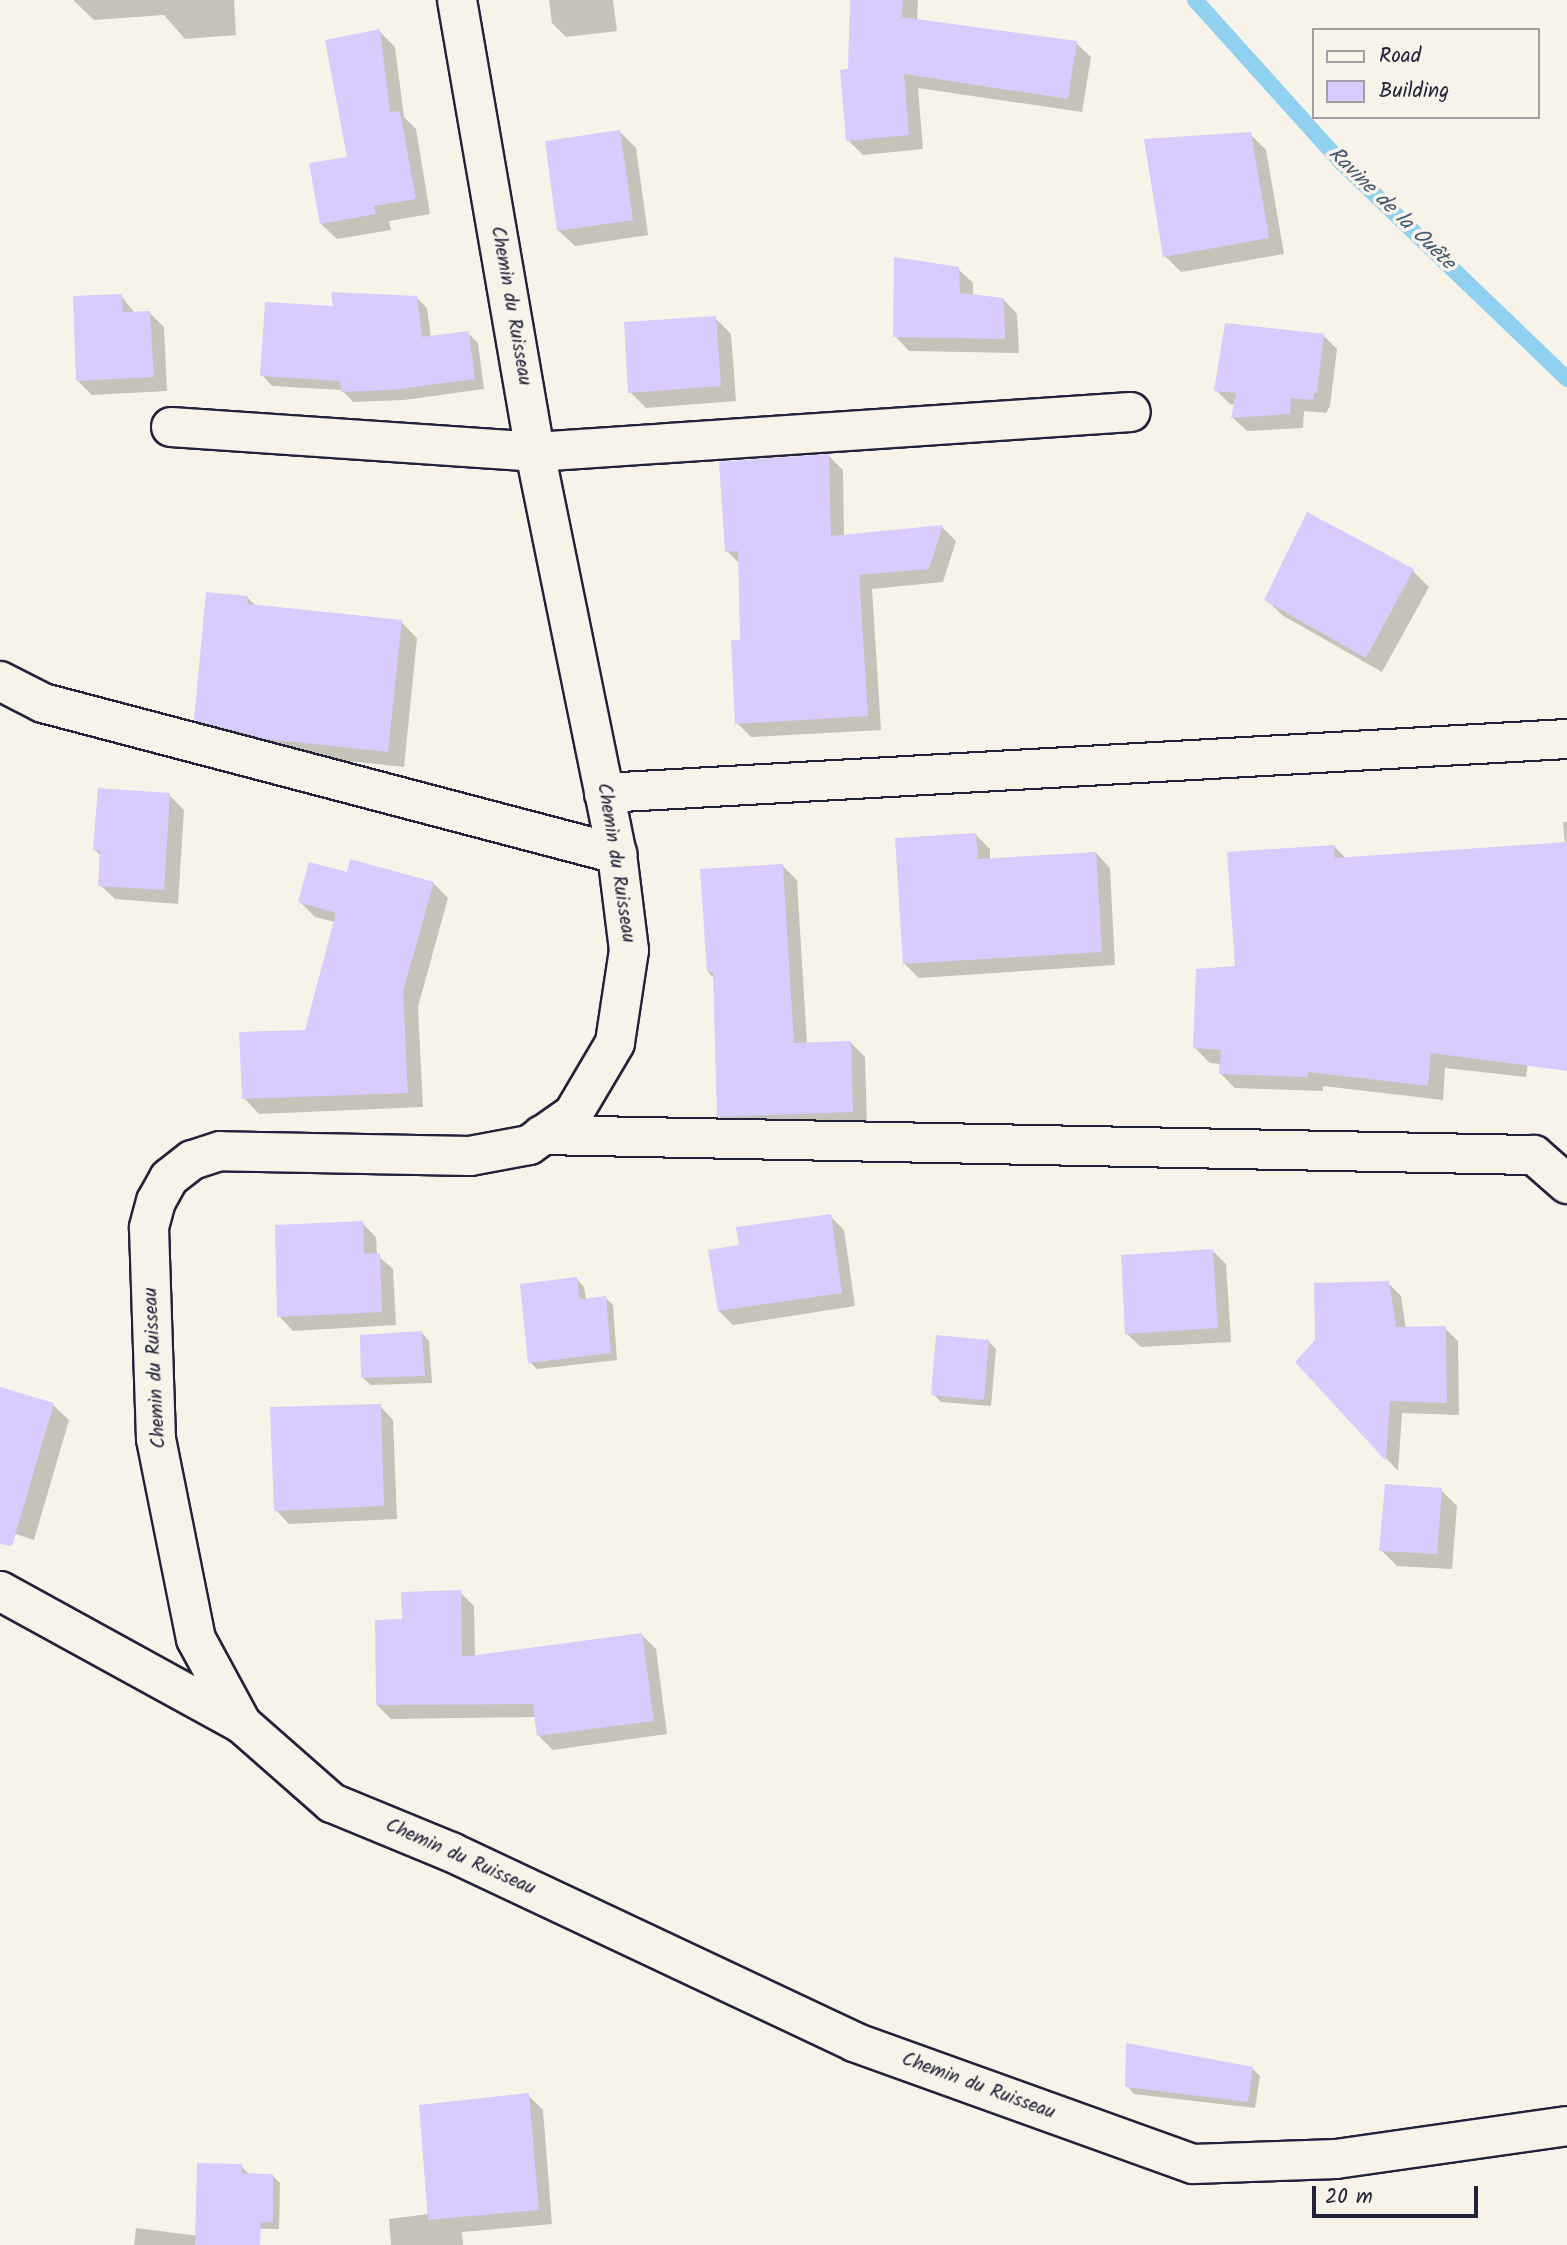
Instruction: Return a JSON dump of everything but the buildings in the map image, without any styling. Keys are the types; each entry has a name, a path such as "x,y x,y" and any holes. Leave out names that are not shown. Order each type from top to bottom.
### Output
{"street":[{"name":"Chemin du Ruisseau","path":"457,0 535,452 617,855 629,950 615,1043 573,1114 529,1145 470,1156 220,1151 192,1160 169,1178 156,1201 149,1228 156,1439 196,1639 242,1724 332,1802 451,1852 855,2042 1193,2164 1336,2159 1567,2126"},
{"path":"171,426 535,452 1131,412"},
{"path":"0,681 43,703 617,855"},
{"path":"604,793 1567,739"},
{"path":"542,1135 1534,1155 1567,1184"},
{"path":"0,1591 242,1724"}],"waterway":[{"name":"Ravine de la Ouête","path":"1195,0 1342,163 1567,379"}]}
